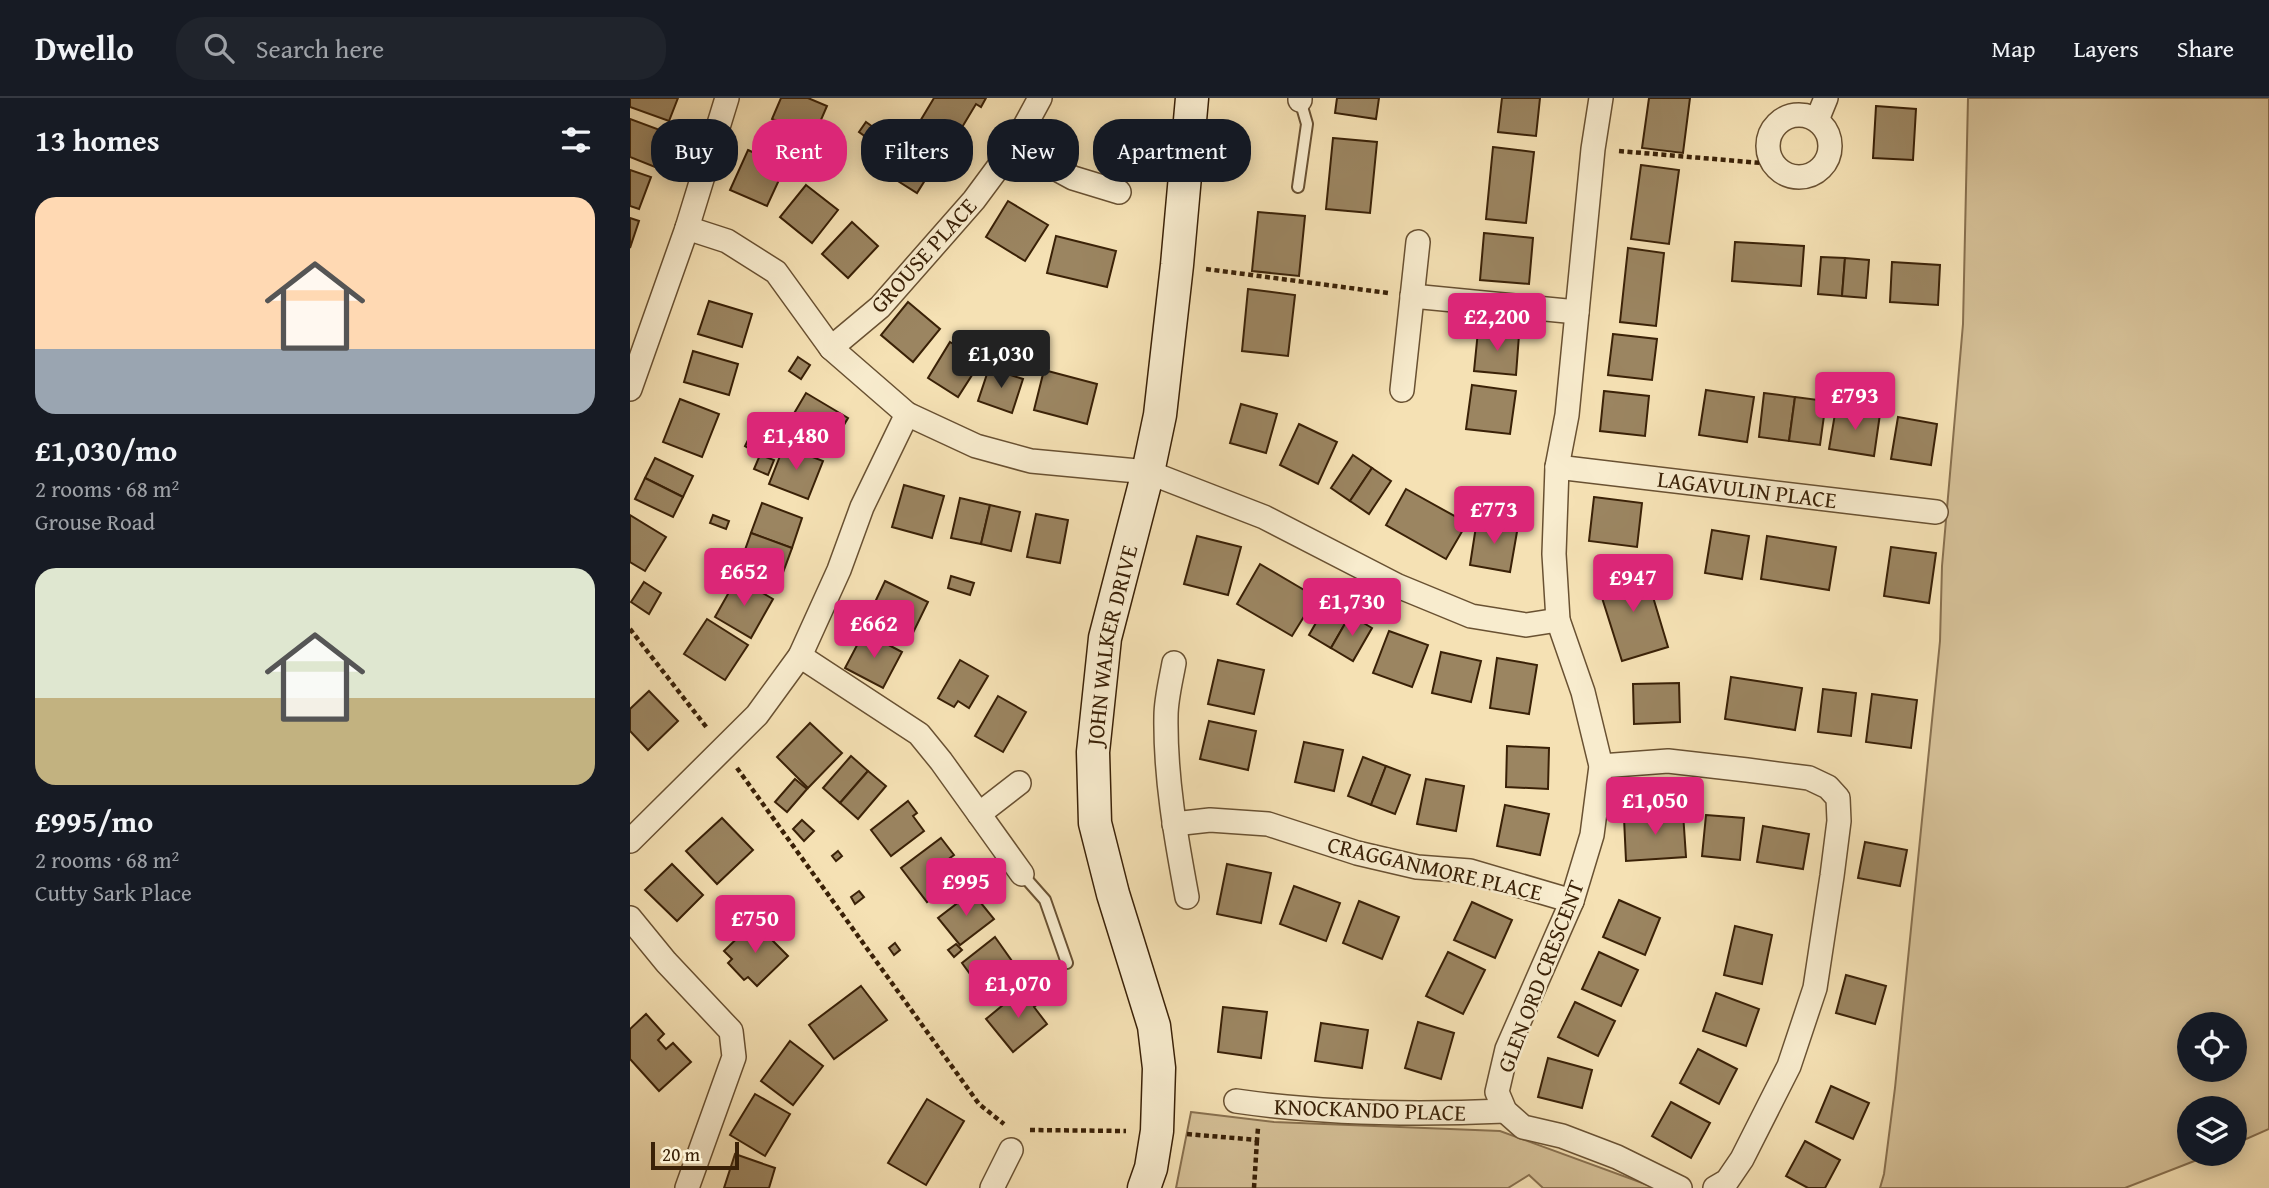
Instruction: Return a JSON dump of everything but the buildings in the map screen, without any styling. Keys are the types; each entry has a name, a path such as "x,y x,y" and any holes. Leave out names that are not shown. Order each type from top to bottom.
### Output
{"street":[{"path":"630,389 687,228 727,98"},
{"name":"GROUSE PLACE","path":"1029,119 1040,98"},
{"name":"JOHN WALKER DRIVE","path":"1144,1188 1151,1168 1157,1131 1159,1068 1154,1026 1113,894 1096,822 1093,752 1105,638 1160,415 1192,98"},
{"path":"1601,98 1593,149 1567,415 1557,467 1555,554 1558,620 1583,692 1601,766 1668,761 1747,769 1809,778 1828,787 1838,798 1839,821 1815,988 1789,1066 1742,1158 1727,1181 1715,1188"},
{"path":"1817,120 1826,98"},
{"path":"1799,115 1817,120 1829,138 1830,149 1821,168 1812,174 1791,176 1773,164 1768,145 1769,135 1781,120 1799,115"},
{"path":"1079,179 1119,192"},
{"name":"GROUSE PLACE","path":"831,348 880,307 987,182"},
{"path":"687,228 727,241 776,272 831,348 907,414 976,446 1031,461 1148,472 1264,517 1398,586 1471,616 1526,625 1558,620"},
{"path":"1402,390 1418,242"},
{"path":"1412,296 1577,313"},
{"path":"630,841 757,715 800,656 839,570 862,507 907,414"},
{"name":"LAGAVULIN PLACE","path":"1557,467 1936,512"},
{"path":"800,656 919,734 1023,874"},
{"path":"1174,663 1166,713 1167,758 1174,824 1187,897"},
{"name":"GLEN ORD CRESCENT","path":"1505,1111 1497,1092 1507,1049 1572,901 1592,835 1601,766"},
{"path":"979,814 1019,783"},
{"name":"CRAGGANMORE PLACE","path":"1174,824 1210,820 1269,824 1357,853 1418,867 1470,871 1572,901"},
{"path":"630,918 666,962 731,1031 734,1057 688,1188"},
{"name":"KNOCKANDO PLACE","path":"1236,1101 1303,1110 1455,1113 1505,1111"},
{"path":"1505,1111 1522,1127 1562,1136 1617,1157 1680,1188"},
{"path":"992,1188 1011,1150"}],"lane":[{"path":"1298,187 1307,124 1300,99"},
{"path":"1023,874 1045,900 1067,963"}],"path":[{"path":"1593,149 1773,164"},
{"path":"1177,265 1412,296"},
{"path":"630,629 723,749 979,1104 1001,1123 1013,1126"},
{"path":"1254,1188 1261,1104"},
{"path":"1025,1129 1037,1132 1157,1131 1256,1140"}],"shaded area":[{"path":"1968,98 2269,98 2269,1129 2247,1139 2247,1096 2177,1096 2177,1166 2182,1166 2125,1188 1880,1188 1895,1088 1940,641 1942,566 1963,324"},
{"path":"1191,1112 1274,1122 1500,1131 1656,1188 1543,1188 1529,1175 1508,1188 1176,1188"}]}
